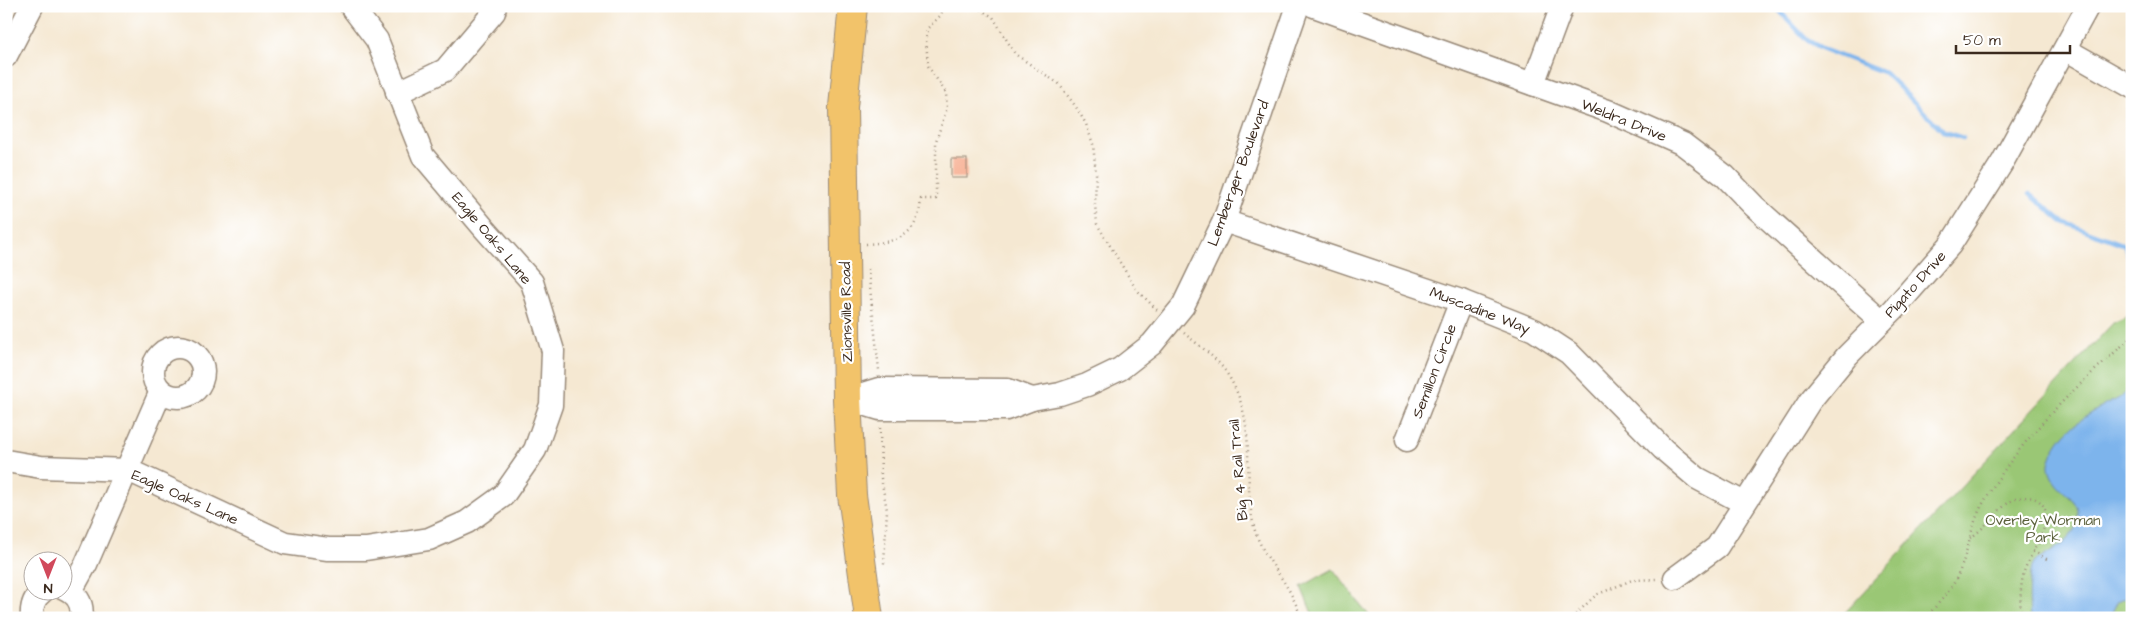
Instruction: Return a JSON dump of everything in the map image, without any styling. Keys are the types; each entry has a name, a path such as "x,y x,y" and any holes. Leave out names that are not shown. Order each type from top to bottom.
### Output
{"main road":[{"name":"Zionsville Road","path":"853,6 843,107 847,400 852,495 869,618"}],"street":[{"path":"6,56 32,6"},
{"name":"Eagle Oaks Lane","path":"6,461 42,467 128,470 285,543 328,549 366,549 429,539 467,522 503,496 535,450 551,404 553,351 532,282 423,156 377,40 350,6"},
{"path":"397,93 445,70 494,12 495,6"},
{"name":"Lemberger Boulevard","path":"847,400 880,409 1006,409 1032,399 1060,394 1086,385 1120,369 1152,344 1183,306 1224,221 1298,6"},
{"name":"Weldra Drive","path":"1314,6 1608,111 1683,144 1725,176 1754,206 1882,320"},
{"path":"1533,84 1562,6"},
{"name":"Pigato Drive","path":"1675,578 1716,547 1810,401 1847,356 1950,244 2002,163 2088,6"},
{"path":"2065,49 2132,87"},
{"name":"Muscadine Way","path":"1224,221 1461,301 1534,330 1569,353 1663,449 1697,478 1744,503"},
{"name":"Semillon Circle","path":"1408,440 1461,301"},
{"path":"72,582 86,564 161,391"},
{"path":"72,594 81,604 81,618"},
{"path":"32,618 34,602"}],"path":[{"path":"866,250 865,244 887,242 905,234 917,221 921,199 936,199 936,141 947,108 946,93 928,66 926,40 927,28 941,15 944,6"},
{"path":"956,6 980,9 993,18 1015,54 1059,84 1076,107 1086,124 1093,144 1097,224 1136,289 1159,312"},
{"path":"867,264 879,365"},
{"name":"Big 4 Rail Trail","path":"1182,331 1201,346 1226,371 1244,406 1248,438 1250,505 1255,530 1264,552 1288,588 1302,618"},
{"path":"1925,618 1954,582 1980,510 2000,476 2027,441 2080,383 2132,337"},
{"path":"880,432 881,478 888,510 885,566"},
{"path":"1969,539 1980,532 2013,500 2036,499 2046,512 2044,530 2024,573 2020,601 2021,618"},
{"path":"2033,551 2050,561"},
{"path":"1572,618 1596,595 1632,580 1675,578"}],"green space":[{"name":"Overley-Worman Park","path":"2132,314 2132,618 1840,618 2113,323"},
{"path":"1333,569 1371,618 1314,618 1301,587"}],"water":[{"path":"2132,384 2132,600 2125,598 2118,601 2110,618 2030,618 2029,605 2033,565 2036,560 2055,549 2073,533 2078,518 2078,510 2075,503 2055,483 2050,473 2049,464 2054,450 2065,434 2079,421 2122,396"}],"building":[{"path":"951,159 967,159 967,178 951,178"}],"waterway":[{"path":"1775,6 1807,40 1825,50 1885,73 1944,132 1963,138"},
{"path":"2030,194 2063,222 2125,245 2132,269"}]}
